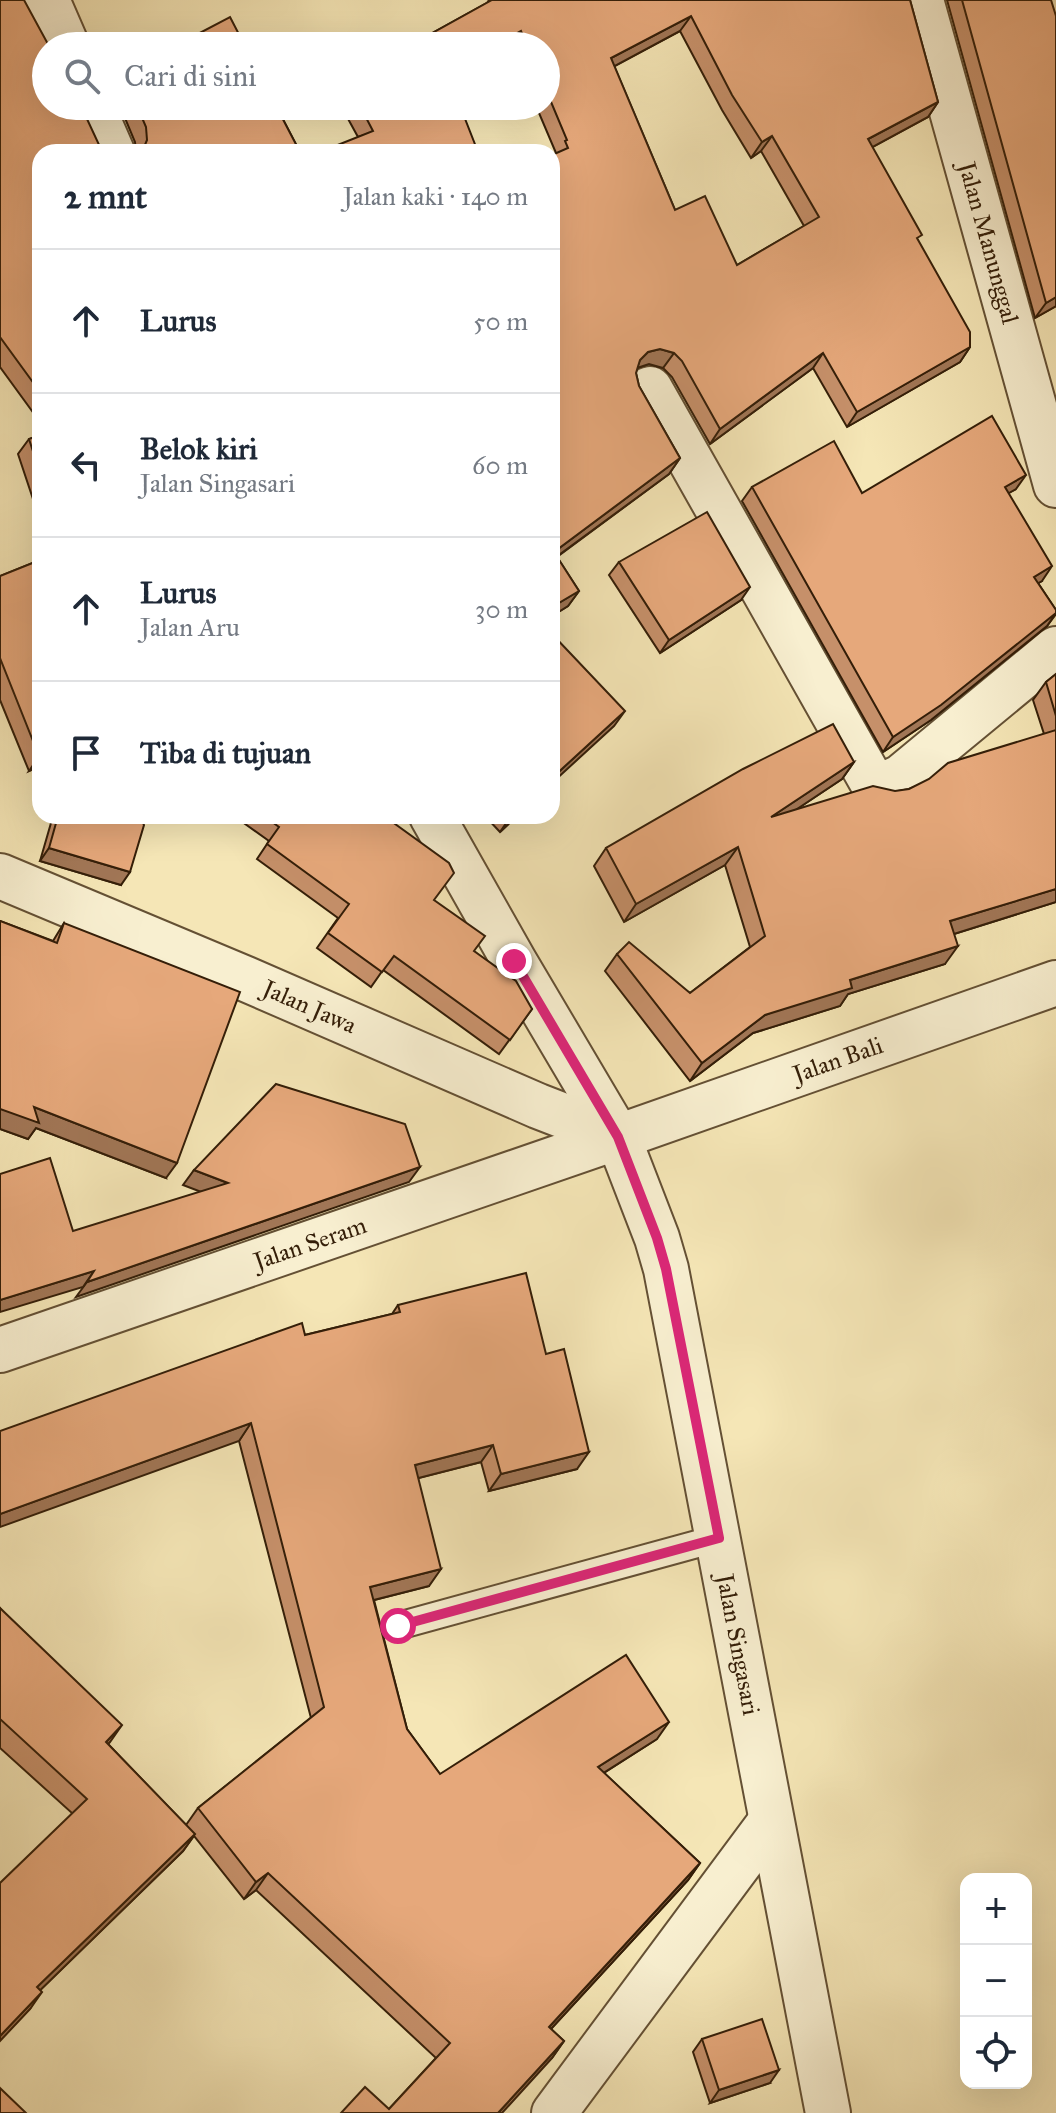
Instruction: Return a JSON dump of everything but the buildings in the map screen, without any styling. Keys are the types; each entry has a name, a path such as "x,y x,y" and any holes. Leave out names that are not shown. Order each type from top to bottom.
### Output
{"street":[{"path":"47,0 61,32"},
{"name":"Jalan Manunggal","path":"921,0 1056,485"},
{"path":"98,120 109,144"},
{"path":"650,389 872,782 886,784 901,777 1056,649"},
{"name":"Jalan Singasari","path":"437,824 618,1137 657,1238 666,1269 719,1538 828,2113"},
{"name":"Jalan Jawa","path":"0,876 538,1106 618,1137"},
{"name":"Jalan Bali","path":"618,1137 1056,983"},
{"name":"Jalan Seram","path":"0,1350 618,1137"},
{"path":"554,2113 771,1821"}],"lane":[{"path":"398,1626 719,1538"}],"route":[{"path":"398,1626 719,1538 666,1269 657,1238 618,1137 514,961"}]}
